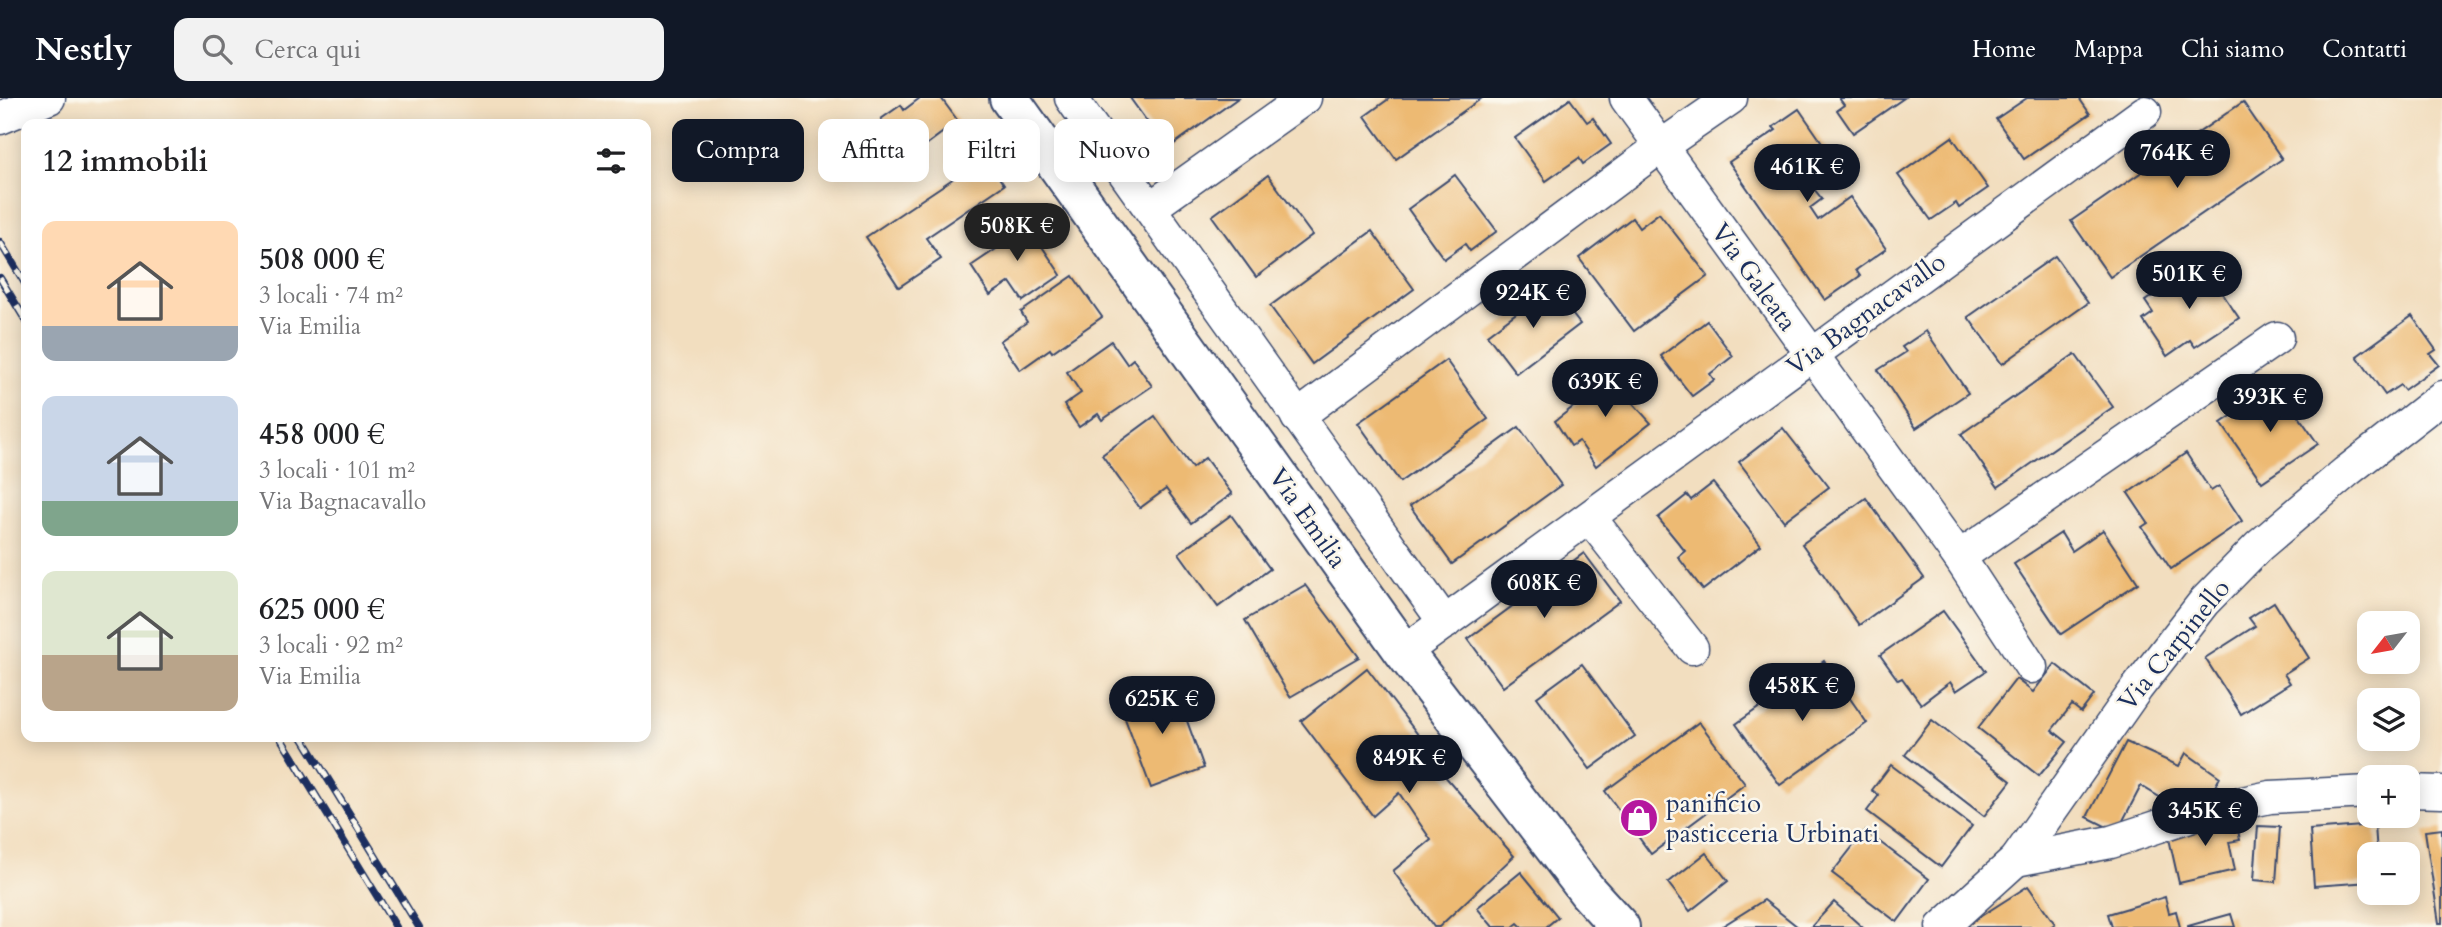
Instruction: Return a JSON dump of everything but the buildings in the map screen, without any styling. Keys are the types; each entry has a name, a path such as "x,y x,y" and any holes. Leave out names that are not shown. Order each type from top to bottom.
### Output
{"main road":[{"name":"Via Emilia","path":"1009,98 1404,652 1588,892 1620,927"}],"street":[{"path":"0,118 49,98"},
{"name":"Via Emilia","path":"1071,98 1445,623"},
{"path":"1150,208 1305,98"},
{"name":"Via Galeata","path":"1626,98 1959,556 2031,667"},
{"path":"1297,417 1731,98"},
{"name":"Via Bagnacavallo","path":"1404,652 2145,112"},
{"path":"1959,556 2277,338"},
{"name":"Via Carpinello","path":"1942,927 2016,860 2137,688 2204,602 2259,546 2346,472 2442,397"},
{"path":"1590,518 1692,648"},
{"path":"2420,791 2442,792"},
{"path":"2016,860 2111,842 2206,811 2270,797 2357,793"}],"railway":[{"path":"0,242 21,277"},
{"path":"0,278 21,313"},
{"path":"283,742 396,927"},
{"path":"305,742 419,927"}],"place":[{"name":"panificio pasticceria Urbinati","path":"1639,818"}]}
